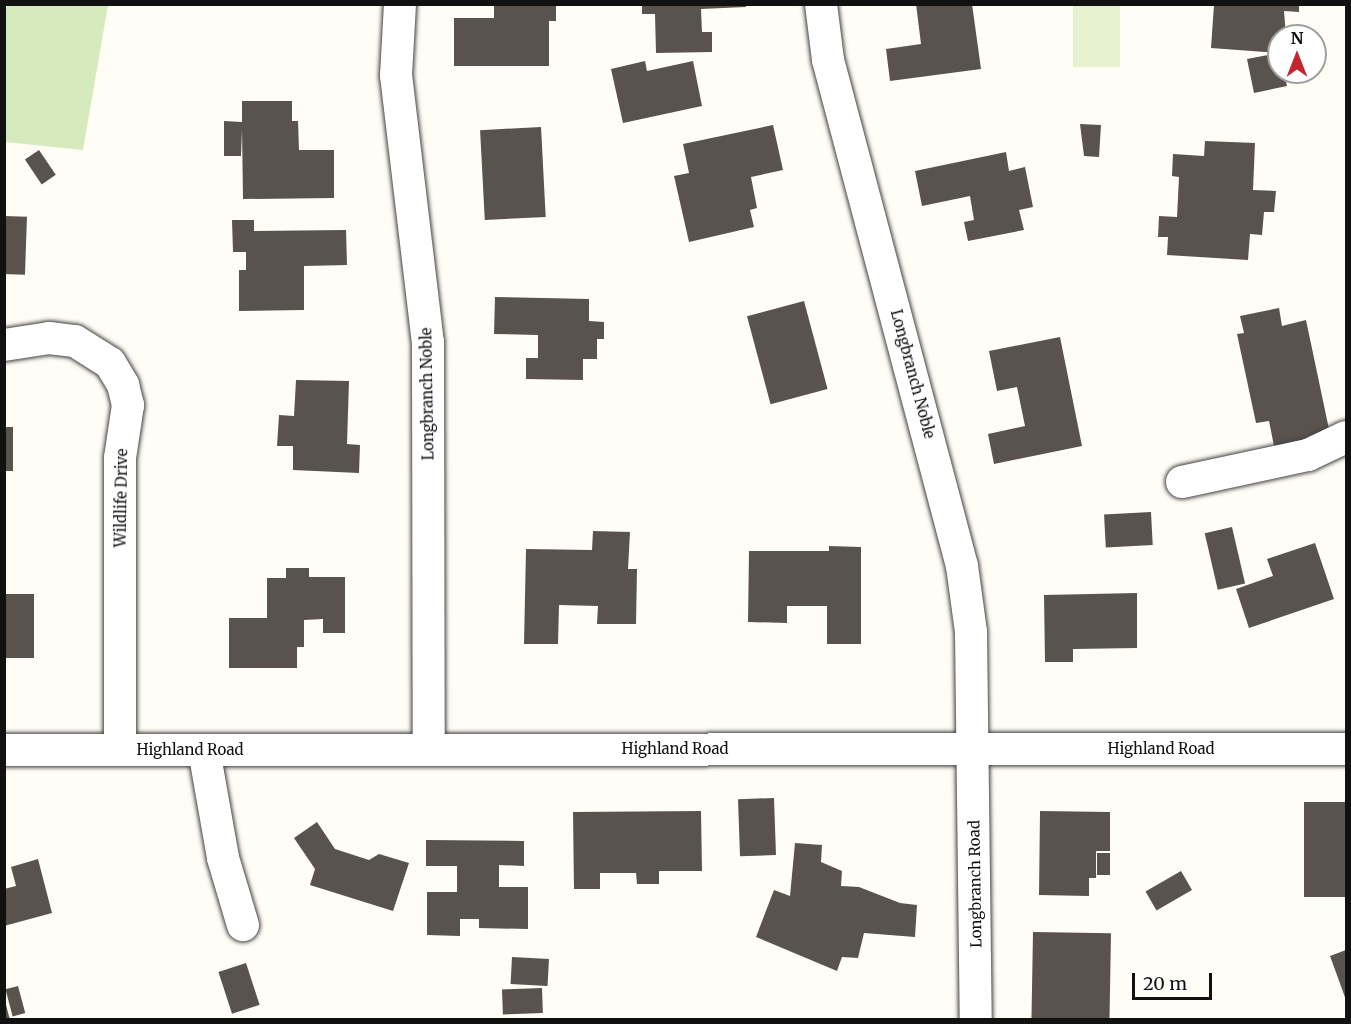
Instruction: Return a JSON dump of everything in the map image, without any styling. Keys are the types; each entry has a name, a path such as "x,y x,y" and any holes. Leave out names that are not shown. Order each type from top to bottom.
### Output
{"street":[{"name":"Longbranch Noble","path":"400,4 396,75 428,342 429,750"},
{"name":"Longbranch Noble","path":"821,4 828,60 962,566 971,632 973,749"},
{"name":"Wildlife Drive","path":"4,345 49,338 75,340 110,363 123,385 128,405 120,458 120,750"},
{"path":"1182,482 1308,455 1347,437"},
{"name":"Longbranch Road","path":"973,749 976,1020"},
{"name":"Highland Road","path":"4,750 1347,749"},
{"path":"204,750 223,858 243,925"}],"green space":[{"path":"5,4 108,5 83,150 5,142"},
{"path":"1073,5 1120,5 1120,67 1073,67"}],"building":[{"path":"494,4 556,4 556,21 549,21 549,66 454,66 454,18 494,18"},
{"path":"642,4 746,4 746,7 701,9 702,32 712,32 712,52 656,53 655,14 642,14"},
{"path":"916,4 972,4 981,69 890,81 886,49 921,44"},
{"path":"1299,4 1299,12 1284,11 1285,24 1267,24 1267,52 1211,48 1214,5"},
{"path":"1267,55 1267,84 1287,84 1287,86 1254,93 1247,59"},
{"path":"645,61 647,71 693,61 702,106 623,123 611,69"},
{"path":"242,101 292,101 292,121 298,121 299,150 334,150 334,198 243,199 242,129 241,156 224,156 224,121 242,122"},
{"path":"1080,124 1101,125 1099,157 1084,156"},
{"path":"773,125 783,170 751,177 757,208 750,210 754,227 689,242 674,176 689,173 683,144"},
{"path":"541,127 546,217 485,220 480,130"},
{"path":"1205,141 1255,143 1253,190 1276,191 1274,212 1264,212 1262,235 1250,234 1248,260 1167,255 1168,237 1158,237 1159,216 1177,217 1179,177 1172,176 1173,154 1204,156"},
{"path":"39,150 56,175 42,184 25,160"},
{"path":"1006,152 1009,171 1025,167 1033,207 1019,210 1024,230 968,241 964,222 974,220 970,196 922,206 915,171"},
{"path":"4,216 27,217 25,275 4,274"},
{"path":"232,220 254,220 254,231 346,230 347,265 304,266 304,310 239,311 239,270 246,270 246,252 233,252"},
{"path":"495,297 589,299 589,321 604,322 604,339 597,339 597,359 583,359 583,380 526,379 526,358 538,358 538,335 494,334"},
{"path":"804,301 828,389 771,404 747,316"},
{"path":"1279,308 1282,326 1306,320 1330,434 1274,446 1269,421 1256,423 1237,334 1244,333 1240,316"},
{"path":"1060,337 1082,446 994,464 988,434 1025,426 1017,387 997,391 989,351"},
{"path":"296,380 349,381 347,444 360,445 359,473 293,470 293,446 277,446 279,415 294,416"},
{"path":"4,427 13,427 13,471 4,471"},
{"path":"1151,512 1153,545 1106,547 1104,514"},
{"path":"1232,527 1245,584 1218,590 1205,533"},
{"path":"593,531 630,532 628,569 637,569 636,624 597,624 598,606 559,605 558,644 524,644 526,549 592,550"},
{"path":"1315,543 1334,599 1249,628 1236,589 1273,576 1267,559"},
{"path":"829,546 861,547 861,644 827,644 827,606 787,606 787,623 748,622 749,551 829,551"},
{"path":"286,568 309,568 309,577 345,577 345,633 323,633 323,619 304,620 304,647 297,647 297,668 229,668 229,618 267,618 267,578 286,578"},
{"path":"1137,593 1137,648 1073,649 1073,662 1045,662 1044,595"},
{"path":"4,594 34,594 34,658 4,658"},
{"path":"774,798 776,855 740,856 738,799"},
{"path":"1304,802 1346,802 1346,897 1304,897"},
{"path":"701,811 702,871 659,871 659,884 637,884 636,873 600,873 600,889 574,889 573,812"},
{"path":"1040,811 1110,812 1110,851 1096,851 1096,878 1089,878 1089,896 1039,895"},
{"path":"317,822 335,849 369,860 379,854 409,863 393,911 310,885 315,869 294,838"},
{"path":"426,840 524,841 524,866 499,865 499,887 528,887 528,929 479,928 479,919 460,919 460,936 427,935 427,892 457,892 457,866 426,866"},
{"path":"795,843 822,845 821,862 842,871 841,886 859,887 900,903 917,905 915,937 864,933 858,958 842,957 837,971 756,937 774,890 790,896"},
{"path":"1097,853 1110,853 1110,875 1097,875"},
{"path":"38,859 52,913 4,926 4,889 16,886 11,867"},
{"path":"1181,871 1192,890 1156,911 1145,892"},
{"path":"1033,932 1111,933 1109,1020 1031,1020"},
{"path":"1346,950 1346,1000 1330,956"},
{"path":"512,957 549,959 548,986 511,984"},
{"path":"246,963 260,1005 232,1014 218,972"},
{"path":"18,986 25,1013 13,1016 5,989"},
{"path":"542,988 543,1013 503,1014 502,989"},
{"path":"5,1001 10,1020 4,1020"}]}
